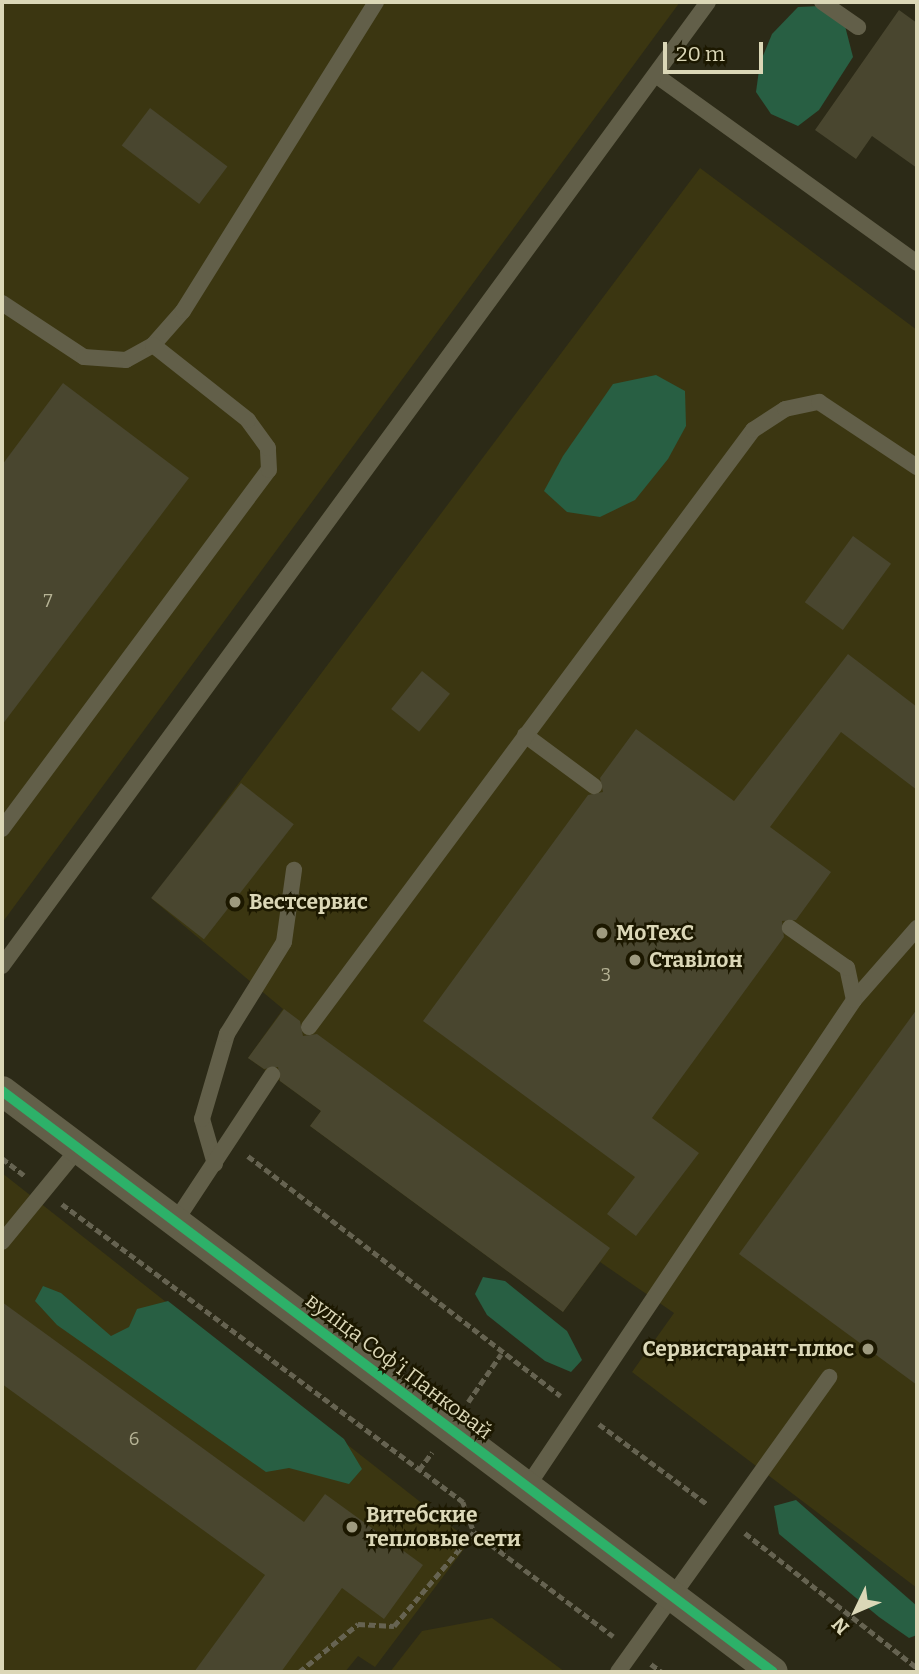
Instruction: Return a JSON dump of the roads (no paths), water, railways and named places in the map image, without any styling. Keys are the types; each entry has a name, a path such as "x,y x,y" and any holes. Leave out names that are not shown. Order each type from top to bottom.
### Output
{"street":[{"name":"вуліца Софʼі Панковай","path":"2,1091 177,1219 773,1672"}],"lane":[{"path":"2,303 84,357 125,360 153,345 183,311 376,2"},
{"path":"2,966 657,76 708,2"},
{"path":"821,2 858,27"},
{"path":"657,76 917,263"},
{"path":"2,829 269,470 268,448 248,421 153,345"},
{"path":"309,1027 754,430 785,409 819,402 917,467"},
{"path":"525,734 594,786"},
{"path":"215,1164 202,1119 227,1034 284,942 294,870"},
{"path":"790,928 847,968 854,1000"},
{"path":"527,1487 854,1000 917,928"},
{"path":"177,1219 272,1075"},
{"path":"2,1242 46,1192 78,1149"},
{"path":"618,1672 674,1598 829,1377"}],"place":[{"name":"Вестсервис","path":"235,902"},
{"name":"MoTexC","path":"602,933"},
{"name":"Ставілон","path":"635,960"},
{"name":"Сервисгарант-плюс","path":"868,1349"},
{"name":"Витебские тепловые сети","path":"352,1527"}]}
